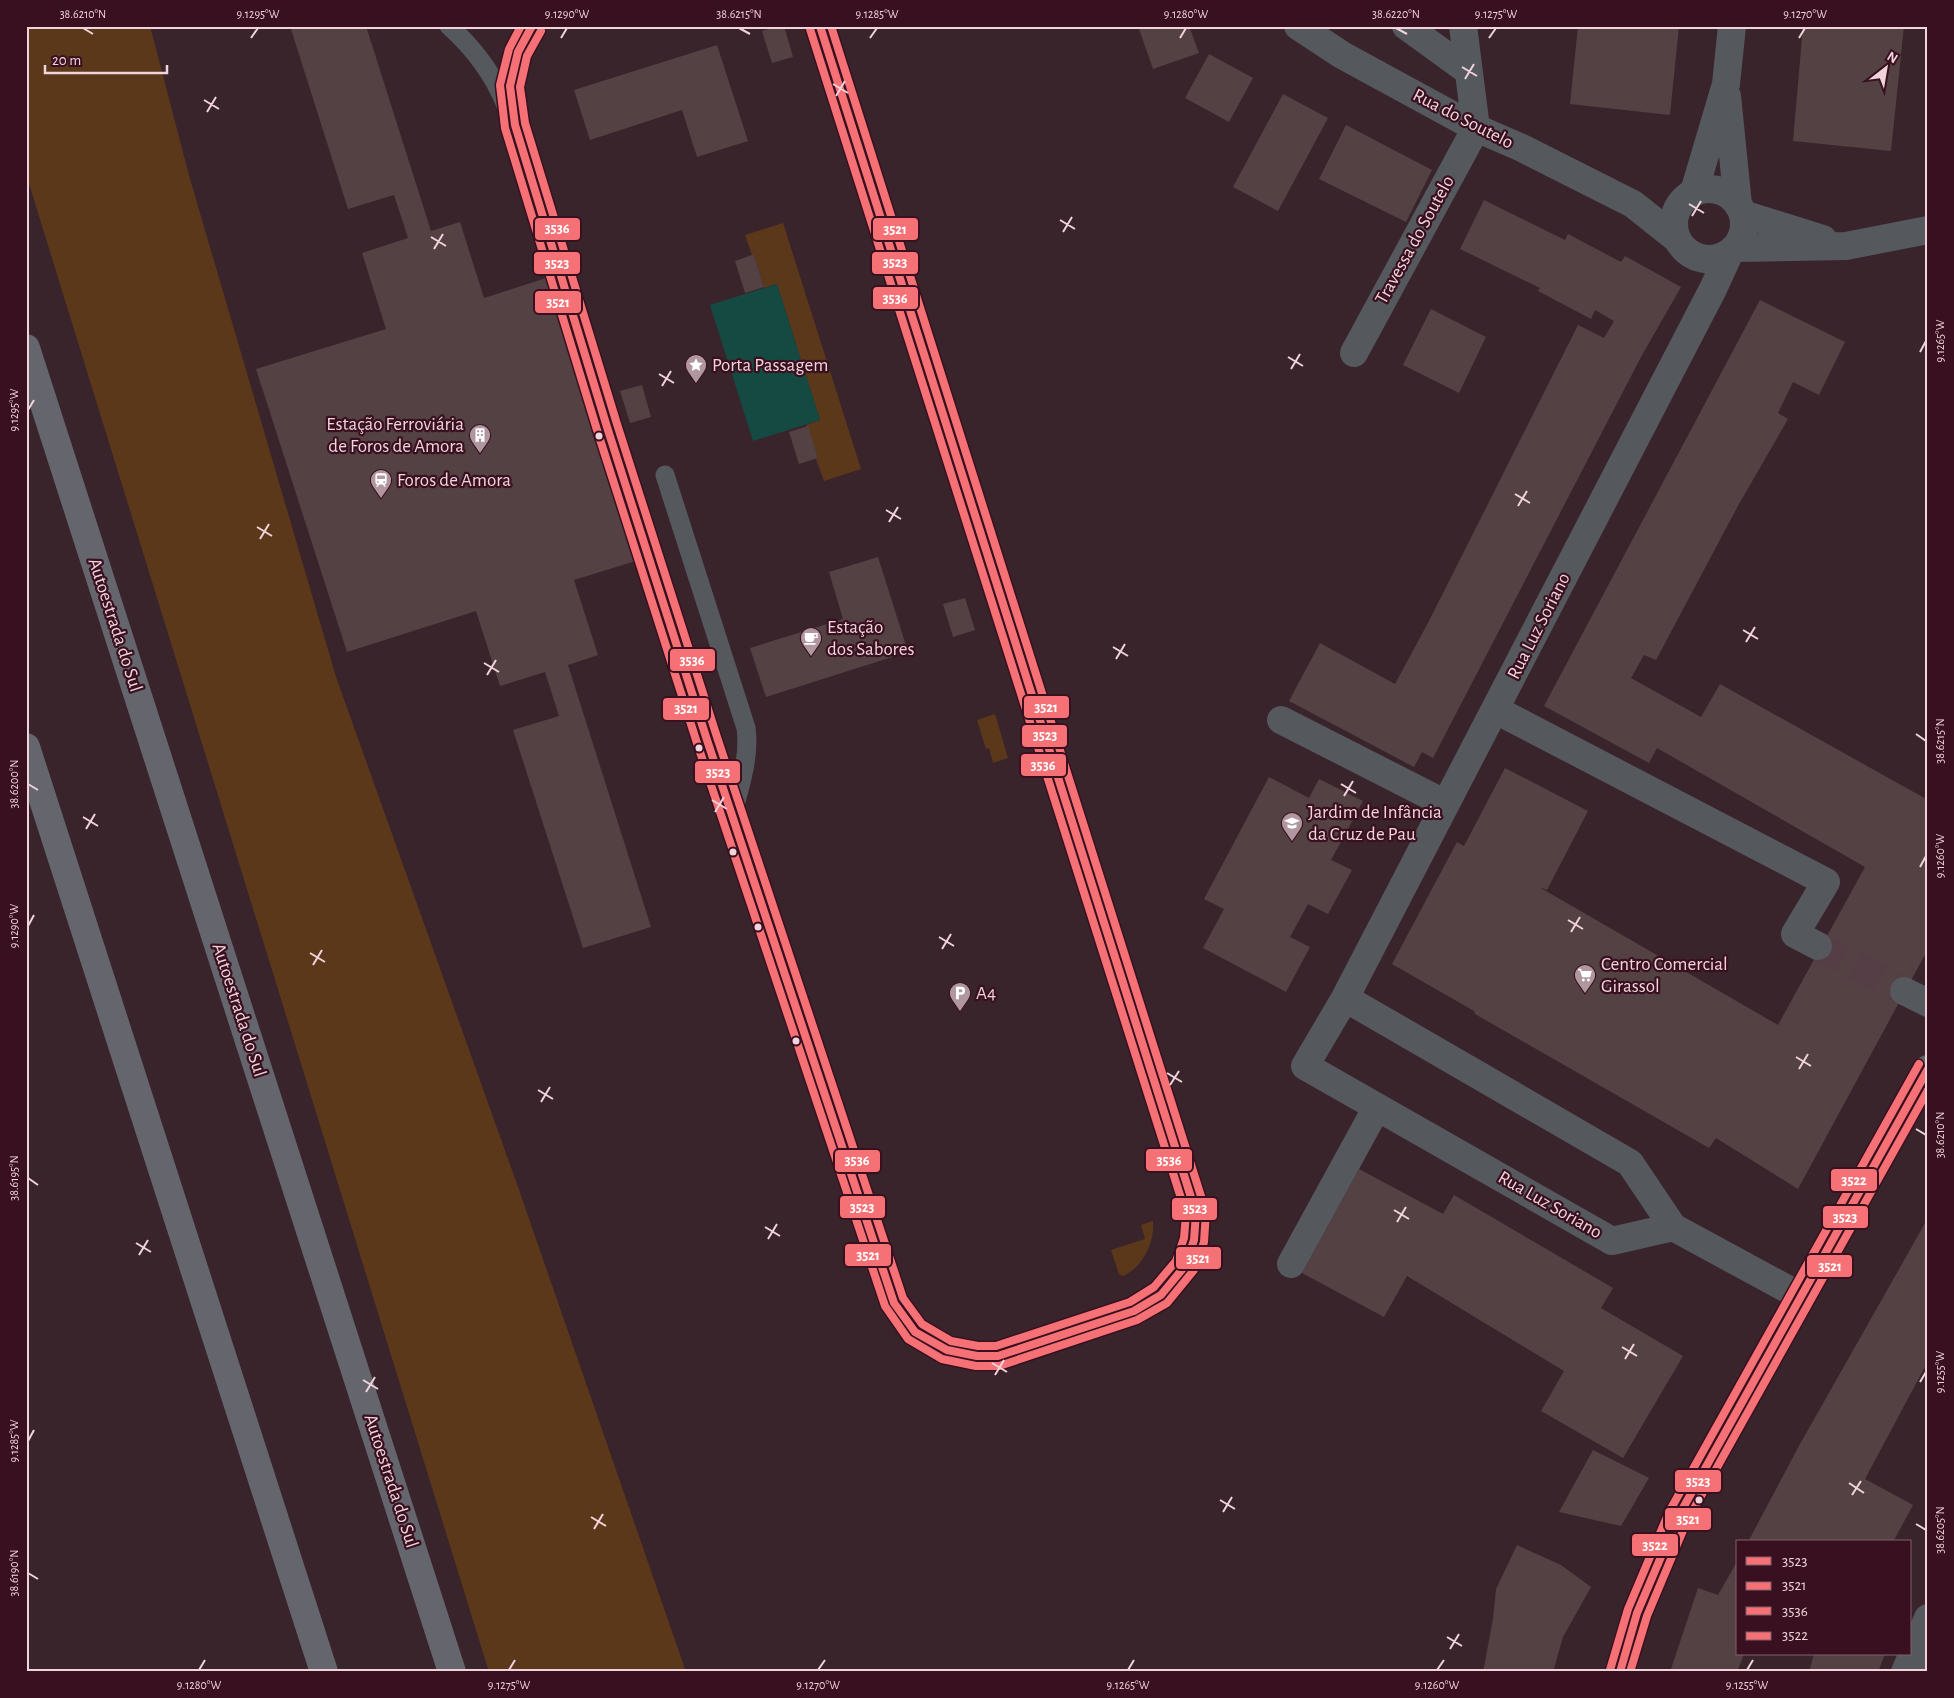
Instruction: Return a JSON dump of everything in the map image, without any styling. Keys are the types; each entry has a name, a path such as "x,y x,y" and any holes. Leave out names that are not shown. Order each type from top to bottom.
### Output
{"highway":[{"name":"Autoestrada do Sul","path":"26,348 452,1672"},
{"path":"26,747 324,1672"}],"main road":[{"path":"1620,1672 1624,1654 1650,1582 1678,1517 1928,1070"}],"street":[{"path":"532,26 518,52 510,86 515,125 607,427 819,1080 894,1302 915,1332 947,1350 977,1356 998,1356 1134,1311 1161,1295 1185,1266 1194,1240 1196,1213 820,26"},
{"name":"Rua do Soutelo","path":"1298,26 1342,56 1476,128 1522,148 1633,204 1677,239"},
{"path":"1406,26 1468,71"},
{"path":"1463,26 1476,128"},
{"path":"1726,84 1740,209 1744,223 1743,232 1732,250 1721,257 1700,258 1691,254 1677,239 1674,228 1675,216 1679,205 1690,194 1726,84 1732,26"},
{"name":"Travessa do Soutelo","path":"1354,353 1476,128"},
{"path":"1633,204 1713,189 1723,192 1740,209 1846,246"},
{"path":"1732,250 1846,246 1928,230"},
{"name":"Rua Luz Soriano","path":"1673,1227 1612,1241 1305,1066 1345,998 1496,710 1732,250"},
{"path":"1496,710 1826,882 1795,934 1818,946"},
{"path":"1281,720 1446,804"},
{"path":"1904,991 1928,1003"},
{"path":"1345,998 1630,1163 1673,1227 1802,1297"},
{"path":"1291,1264 1377,1107"},
{"path":"1912,1656 1928,1618"},
{"path":"1905,1672 1912,1656"}],"lane":[{"path":"449,26 478,55 497,83 515,125"},
{"path":"665,474 746,728 748,744 745,764 733,813"},
{"path":"1912,1672 1928,1664"}],"shaded area":[{"path":"26,26 150,26 190,179 336,677 518,1187 686,1672 489,1672 26,174"},
{"path":"783,223 861,469 824,481 806,425 820,420 777,284 763,288 754,255 752,255 745,235"},
{"path":"777,284 820,420 753,441 710,305"},
{"path":"995,714 1008,758 993,763 989,748 986,749 977,720"},
{"path":"1153,1221 1150,1245 1142,1260 1130,1272 1123,1276 1119,1274 1111,1250 1145,1239 1141,1225"}],"building":[{"path":"290,26 366,26 431,231 460,222 484,298 565,272 655,555 574,580 598,655 568,665 651,927 583,948 513,730 559,716 545,672 500,686 476,611 347,652 256,369 386,329 362,253 408,238 394,195 348,209"},
{"path":"784,26 793,57 772,63 762,31"},
{"path":"1138,26 1189,26 1199,53 1153,69"},
{"path":"1578,26 1679,26 1670,115 1570,104"},
{"path":"1803,26 1904,26 1891,151 1793,141"},
{"path":"717,45 748,141 697,157 682,110 590,140 574,90"},
{"path":"1209,54 1253,78 1229,122 1185,98"},
{"path":"1283,94 1328,118 1278,211 1233,187"},
{"path":"1346,125 1432,170 1406,222 1319,179"},
{"path":"1484,200 1565,240 1568,234 1621,262 1625,256 1681,287 1641,357 1433,758 1422,752 1414,767 1289,701 1320,643 1395,684 1429,621 1578,325 1604,338 1614,321 1595,310 1591,319 1538,291 1540,288 1460,249"},
{"path":"754,255 764,287 745,293 735,261"},
{"path":"1760,300 1845,342 1819,395 1793,382 1778,413 1788,419 1739,504 1656,660 1644,655 1631,678 1701,717 1720,684 1928,800 1928,949 1798,1189 1716,1138 1709,1148 1475,1014 1474,1011 1392,964 1457,842 1464,846 1505,768 1588,811 1547,890 1539,887 1778,1025 1865,867 1657,748 1649,763 1544,706"},
{"path":"1431,309 1486,337 1459,393 1403,365"},
{"path":"642,385 651,417 630,423 620,391"},
{"path":"808,426 818,458 799,464 789,432"},
{"path":"878,557 908,652 766,697 750,648 843,619 829,572"},
{"path":"965,598 975,630 953,637 943,604"},
{"name":"Jardim de Infância da Cruz de Pau","path":"1269,777 1309,798 1319,779 1363,801 1331,860 1352,870 1328,914 1308,904 1290,937 1310,947 1286,992 1203,948 1224,909 1204,899"},
{"path":"1359,1169 1443,1214 1454,1195 1613,1288 1601,1308 1683,1356 1623,1458 1541,1411 1564,1371 1407,1276 1384,1317 1302,1273"},
{"path":"1928,1218 1928,1361 1865,1479 1913,1505 1894,1540 1749,1540 1800,1444"},
{"path":"1593,1450 1649,1478 1621,1526 1559,1512"},
{"path":"1517,1545 1561,1565 1591,1587 1563,1637 1553,1672 1483,1672 1493,1619 1496,1589"},
{"path":"1736,1564 1736,1656 1743,1656 1737,1672 1670,1672 1698,1588 1718,1595"},
{"path":"1813,1656 1884,1656 1878,1672 1809,1672"}],"tunnel":[{"path":"1818,946 1904,991"}],"transit line":[{"name":"3521","path":"521,26 509,49 500,85 505,128 597,430 697,743 885,1306 908,1339 942,1359 976,1366 999,1366 1137,1320 1167,1303 1194,1270 1204,1242 1206,1212 831,26"},
{"name":"3523","path":"532,26 518,52 510,86 515,125 607,427 707,740 894,1303 915,1332 947,1350 977,1356 998,1356 1134,1311 1161,1295 1185,1266 1194,1240 1196,1213 820,26"},
{"name":"3536","path":"541,31 527,56 520,87 525,123 617,424 717,737 903,1298 922,1324 951,1341 978,1346 996,1346 1130,1302 1154,1287 1176,1261 1184,1238 1186,1214 810,29"},
{"name":"3522","path":"1610,1670 1628,1609 1669,1512 1919,1064"},
{"name":"3523","path":"1620,1672 1637,1613 1678,1517 1928,1069"},
{"name":"3521","path":"1630,1672 1647,1616 1687,1521 1928,1090"}],"place":[{"name":"Porta Passagem","path":"696,384"},
{"name":"Estação Ferroviária de Foros de Amora","path":"480,454"},
{"name":"Foros de Amora","path":"381,499"},
{"name":"Estação dos Sabores","path":"811,657"},
{"name":"Jardim de Infância da Cruz de Pau","path":"1292,842"},
{"name":"Centro Comercial Girassol","path":"1585,994"},
{"name":"A4","path":"960,1012"}]}
